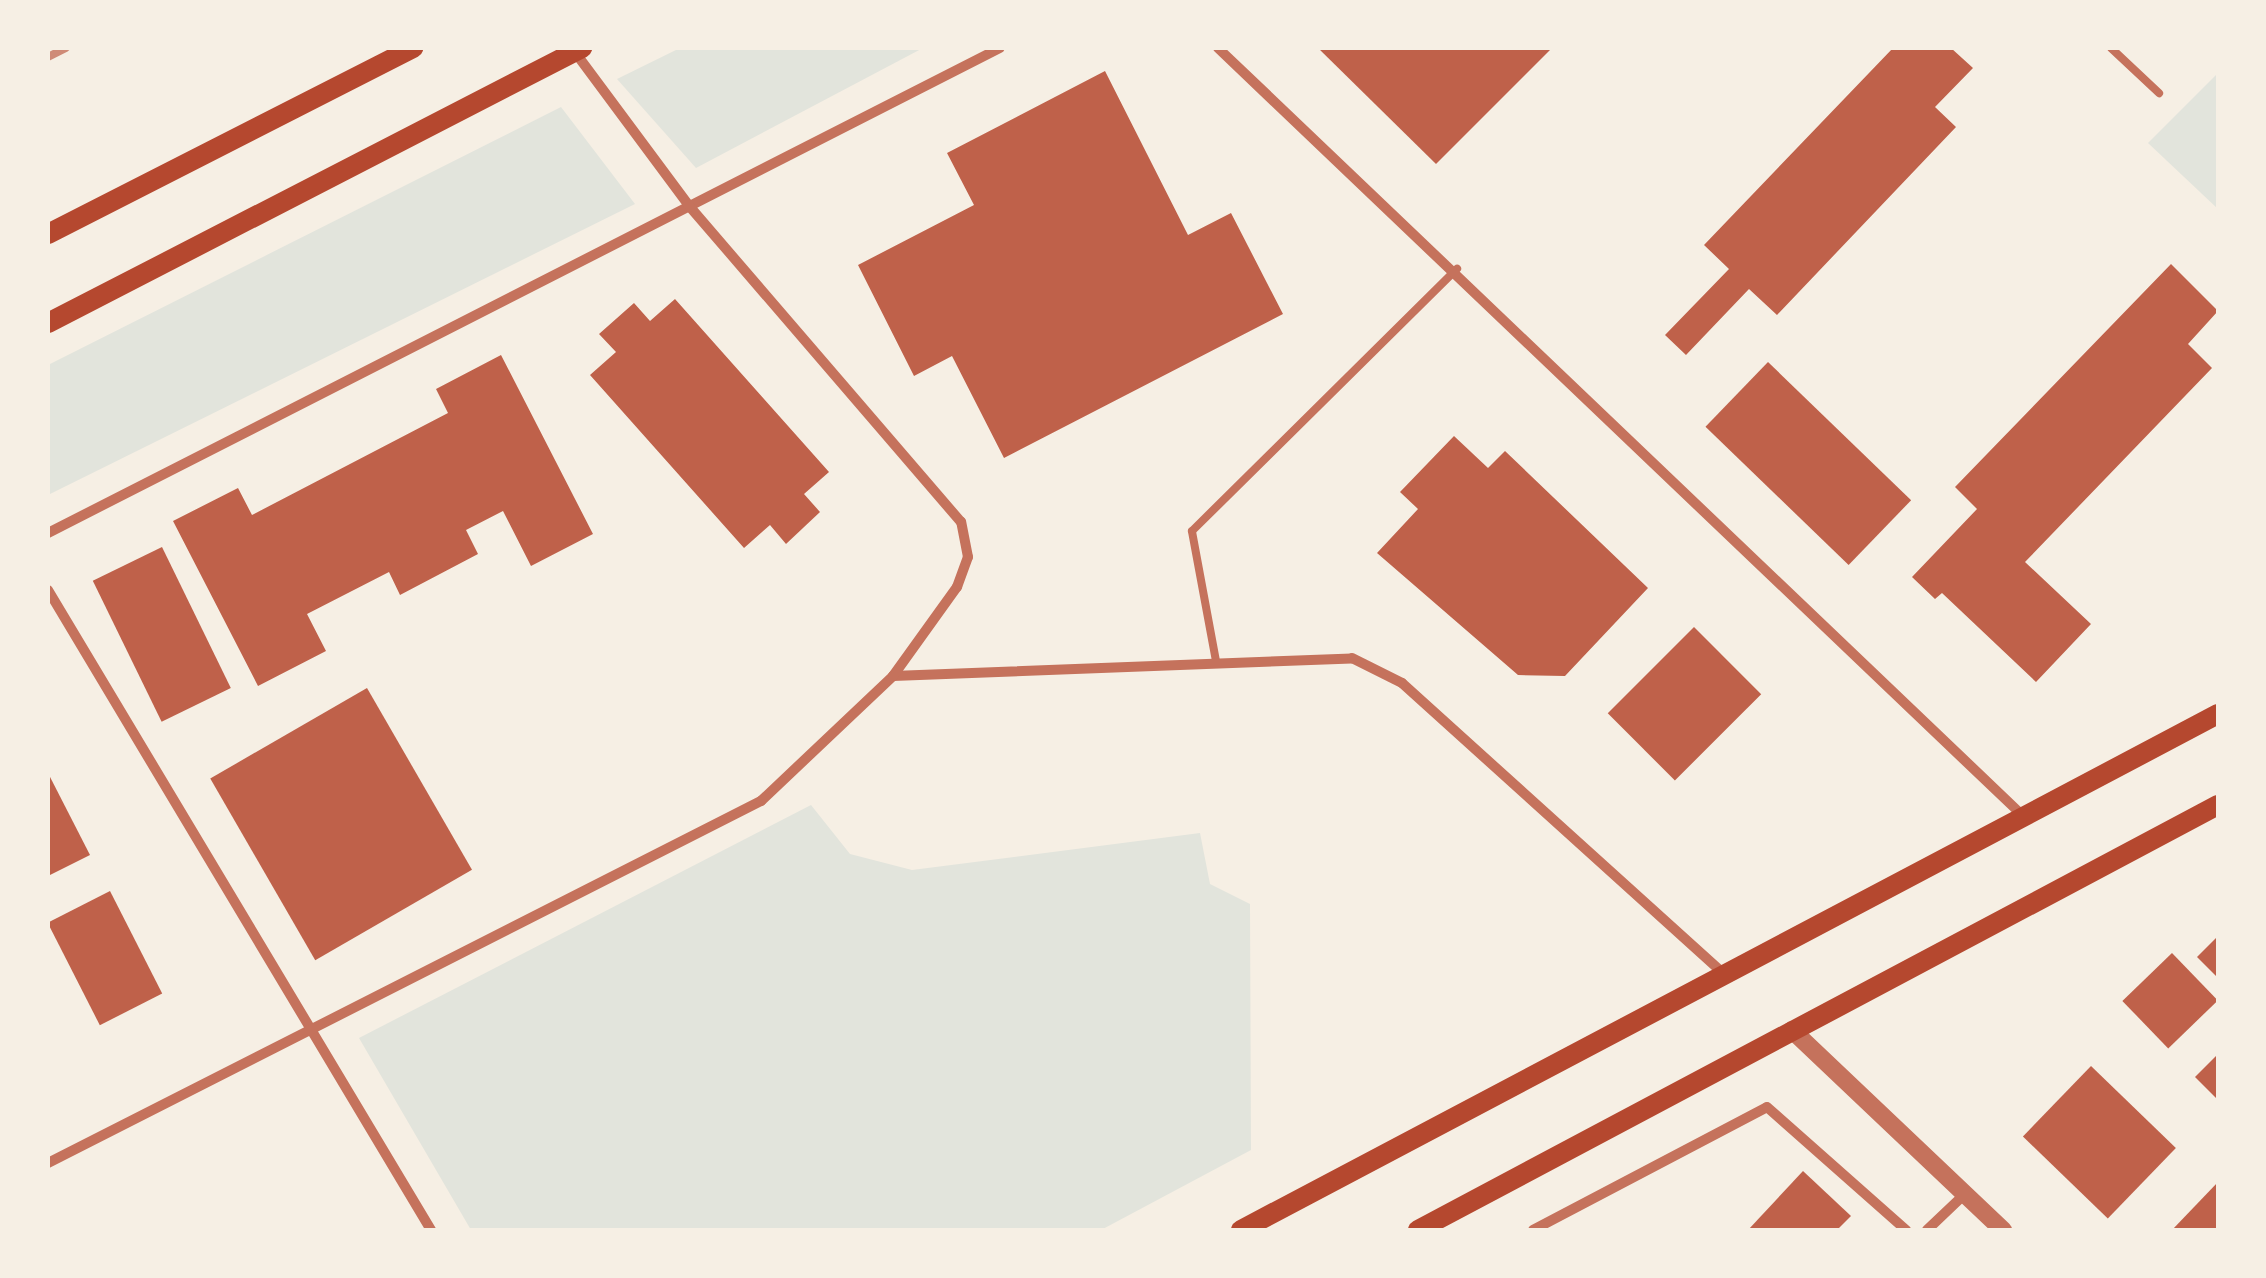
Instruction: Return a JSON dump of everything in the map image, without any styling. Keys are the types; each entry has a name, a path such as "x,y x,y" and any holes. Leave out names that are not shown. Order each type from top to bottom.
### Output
{"main road":[{"path":"48,234 413,48"},
{"path":"48,323 578,49"},
{"path":"1240,1230 2218,714"},
{"path":"1418,1230 2218,805"}],"street":[{"path":"48,533 1000,48"},
{"path":"1218,48 1457,268 2024,816"},
{"path":"48,1163 312,1022 761,801 893,676 956,586 968,557 961,522 690,206 578,49"},
{"path":"48,590 312,1022 431,1230"},
{"path":"893,676 1320,654 1402,682 1724,974"},
{"path":"1792,1030 2003,1230"},
{"path":"1533,1230 1767,1107 1906,1230"},
{"path":"1927,1230 1965,1194"}],"lane":[{"path":"2111,48 2160,93"},
{"path":"1216,661 1192,531 1457,268"}],"shaded area":[{"path":"680,48 923,48 696,168 617,79"},
{"path":"2218,73 2218,209 2148,143"},
{"path":"561,107 635,204 48,495 48,365"},
{"path":"811,805 850,854 912,870 1200,833 1210,884 1250,904 1251,1150 1101,1230 471,1230 359,1038"}],"building":[{"path":"1318,48 1552,48 1436,164"},
{"path":"1893,48 1951,48 1973,68 1935,107 1956,127 1777,315 1749,289 1686,355 1665,335 1729,269 1704,245"},
{"path":"1105,71 1188,235 1231,213 1283,314 1004,458 952,356 914,376 858,265 974,205 947,153"},
{"path":"2171,264 2218,311 2188,344 2212,368 2025,562 2091,624 2036,682 1942,593 1935,599 1912,577 1977,509 1955,487"},
{"path":"675,299 829,472 804,494 820,512 786,544 770,525 744,548 590,375 616,352 599,334 634,303 650,321"},
{"path":"501,355 593,534 531,566 503,511 466,530 478,554 400,595 389,572 307,614 326,651 258,686 173,521 238,488 252,515 448,413 436,389"},
{"path":"1768,362 1911,500 1849,565 1705,427"},
{"path":"1454,436 1488,468 1505,451 1648,588 1565,676 1518,675 1377,553 1418,509 1400,492"},
{"path":"162,547 231,688 162,722 93,581"},
{"path":"1694,627 1761,694 1675,780 1608,713"},
{"path":"367,688 472,870 315,960 210,778"},
{"path":"48,773 90,855 48,876"},
{"path":"110,891 162,993 100,1025 48,923"},
{"path":"2218,936 2218,978 2197,957"},
{"path":"2172,953 2218,1000 2168,1048 2122,1001"},
{"path":"2218,1054 2218,1100 2195,1077"},
{"path":"2091,1066 2176,1148 2108,1218 2023,1136"},
{"path":"1803,1171 1851,1216 1837,1230 1748,1230"},
{"path":"2218,1182 2218,1230 2172,1230"}],"railway":[{"path":"48,57 66,48"}]}
